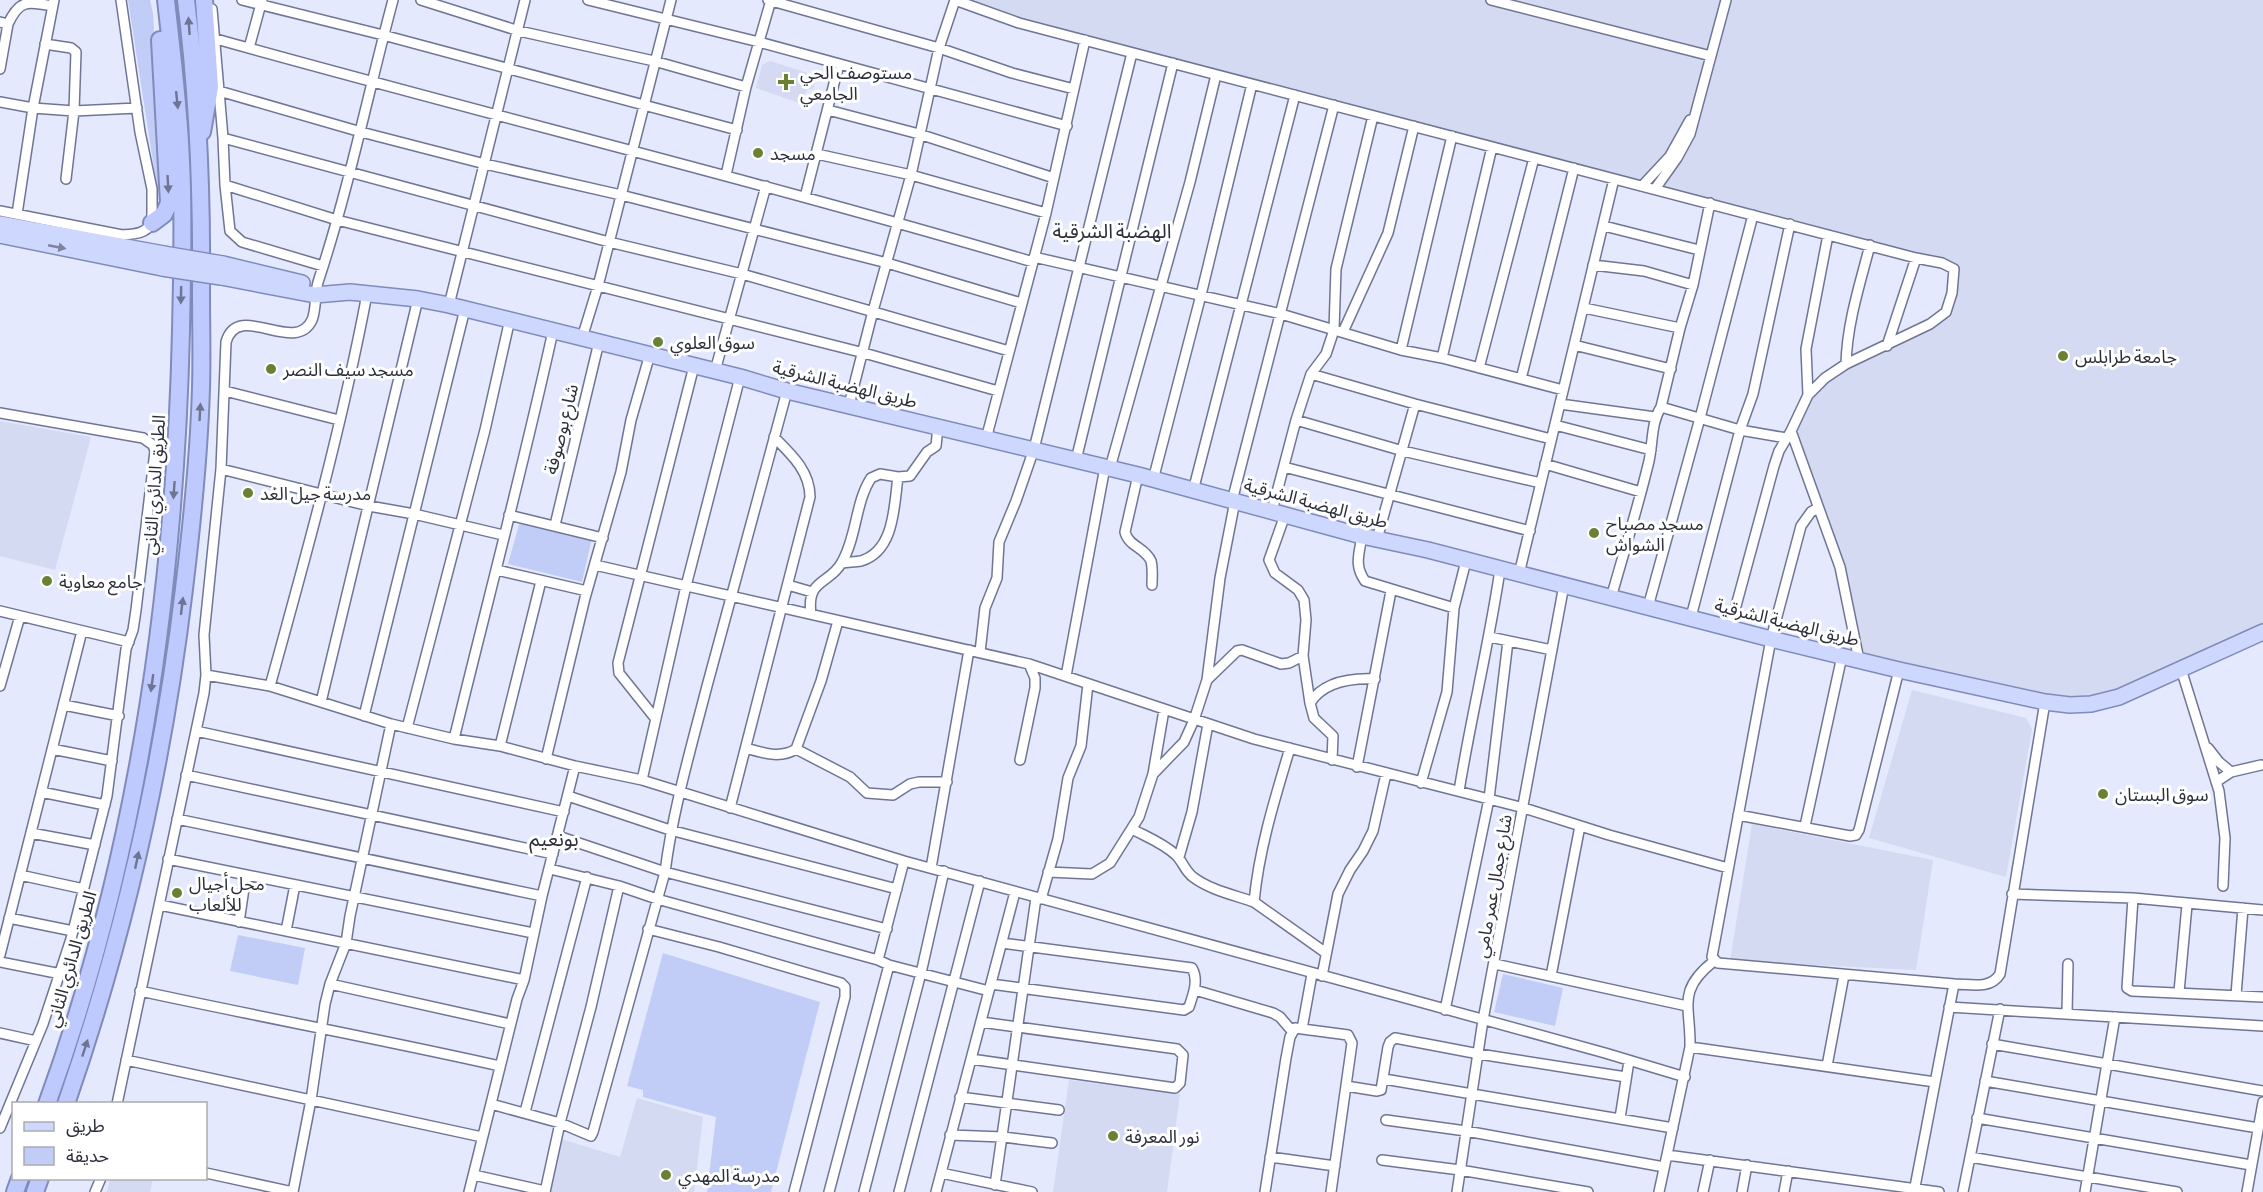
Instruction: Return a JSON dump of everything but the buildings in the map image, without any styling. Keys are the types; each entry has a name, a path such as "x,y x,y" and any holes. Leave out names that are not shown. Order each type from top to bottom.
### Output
{"highway":[{"path":"152,223 164,214 169,203 160,45 164,0"},
{"name":"الطريق الدائري الثاني","path":"48,1102 86,988 118,861 150,694 170,543 179,414 182,163 164,0"},
{"path":"67,1102 97,1011 136,866 172,686 190,545 201,389 201,272 198,147 186,0"},
{"path":"198,147 210,87 204,0"}],"main road":[{"path":"0,224 163,261"},
{"path":"0,235 222,271 316,291"},
{"name":"طريق الهضبة الشرقية","path":"316,291 418,299 510,319 740,376 787,391 1138,475 1369,538 1564,585 1771,639 2045,702 2070,705 2091,704 2119,697 2263,632"}],"street":[{"path":"0,211 122,235 145,231 152,223 152,189 137,108 122,0"},
{"path":"212,0 230,231 237,240 323,266"},
{"path":"242,0 261,2 737,130"},
{"path":"117,1102 206,675 204,635 221,469 228,334 234,328 242,325 290,333 300,332 312,320 316,291 338,220 393,0"},
{"path":"421,0 519,31 654,61 746,87"},
{"path":"449,305 525,0"},
{"path":"588,0 759,42 1067,126"},
{"path":"582,338 598,286 671,0"},
{"path":"726,175 746,87 770,0 939,48 1012,73 1074,89"},
{"path":"849,405 911,175 939,48 955,0 1019,23 1942,263 1954,269 1946,312 1930,324 1846,364 1825,378 1808,395 1774,466 1730,628"},
{"path":"1491,0 1711,56"},
{"path":"1654,189 1677,158 1690,134 1726,0"},
{"path":"0,69 4,23 14,10 19,4 27,1 53,3 33,108 17,214"},
{"path":"249,48 261,2"},
{"path":"216,39 497,117 633,149 1034,259 1077,266 1281,314 1401,350 1442,358 1563,390"},
{"path":"986,439 1046,213 1085,40"},
{"path":"45,44 71,48 76,52 74,111 66,178"},
{"path":"980,652 985,608 997,578 999,542 1034,449 1077,266 1132,53"},
{"path":"1076,460 1173,63"},
{"path":"805,197 839,64"},
{"path":"1066,676 1108,468 1190,182 1216,75"},
{"path":"1153,480 1201,296 1252,84"},
{"path":"219,91 361,132 484,164 621,195 887,263 1021,303"},
{"path":"1193,491 1295,95"},
{"path":"0,102 33,108 74,111 137,108"},
{"path":"1153,774 1184,742 1207,680 1233,501 1334,105"},
{"path":"1642,186 1670,156 1697,108"},
{"path":"828,110 919,134 1054,178"},
{"path":"1338,331 1336,268 1373,116"},
{"path":"1332,760 1333,736 1314,718 1310,703 1303,656 1306,620 1304,600 1298,590 1275,573 1269,560 1284,467 1311,374 1326,354 1388,233 1414,126"},
{"path":"1401,350 1452,136"},
{"path":"223,138 349,170 609,242 742,274 1009,351"},
{"path":"1442,358 1492,147"},
{"path":"816,154 911,175 1046,213"},
{"path":"1479,368 1534,158"},
{"path":"1521,379 1574,168"},
{"path":"1519,574 1614,179"},
{"path":"225,185 338,220 864,353 998,391"},
{"path":"716,371 766,186"},
{"path":"1611,598 1641,492 1651,450 1655,417 1661,407 1693,285 1710,204"},
{"path":"1648,607 1753,215"},
{"path":"1691,617 1740,430 1753,394 1790,224"},
{"path":"1604,226 1699,249"},
{"path":"1808,395 1806,349 1828,234"},
{"path":"1846,364 1850,324 1870,245"},
{"path":"1887,346 1916,258"},
{"path":"1593,265 1644,271 1693,285"},
{"path":"270,686 354,364 367,294"},
{"path":"321,702 418,299"},
{"path":"1584,308 1680,328"},
{"path":"364,717 465,309"},
{"path":"407,728 461,525 510,319"},
{"path":"454,739 497,570 503,536 510,515 553,331"},
{"name":"شارع بوصوفة","path":"555,525 599,342"},
{"path":"1574,345 1671,369"},
{"path":"546,759 587,591 621,472 650,354"},
{"path":"655,718 625,681 618,668 693,366"},
{"path":"1311,374 1551,439"},
{"path":"642,780 686,586 740,376"},
{"path":"225,391 339,420"},
{"path":"491,1104 560,1123 591,1136 593,1132 665,872 670,830 679,793 730,596 787,391"},
{"path":"1415,404 1390,494 1369,538 1358,571 1365,582 1454,608"},
{"path":"1560,404 1655,417"},
{"path":"1661,407 1740,430 1789,434"},
{"path":"0,413 143,438 153,445 155,451 136,610 129,642 105,805 61,974 0,1128"},
{"path":"1296,420 1403,451 1541,483"},
{"path":"1555,425 1651,450"},
{"path":"811,614 812,592 842,563 864,491 871,478 880,474 908,478 913,475 927,452 935,447 938,427"},
{"path":"1789,434 1840,567 1859,660"},
{"path":"730,807 807,512 810,488 805,473 798,463 774,437"},
{"path":"1545,464 1641,492"},
{"path":"1284,467 1530,531"},
{"path":"221,469 369,506 414,513 503,536"},
{"path":"1138,475 1125,532 1128,541 1147,555 1152,563 1152,585"},
{"path":"842,563 862,561 877,552 885,542 890,528 898,477"},
{"path":"1714,961 1712,952 1771,639 1801,526 1811,512 1818,508"},
{"path":"510,515 603,538"},
{"path":"1422,783 1448,692 1454,608 1466,561"},
{"path":"595,565 1029,664 1194,720 1357,767 1524,808 1728,868"},
{"path":"497,570 587,591"},
{"path":"1459,791 1472,711 1490,637 1500,570"},
{"path":"500,746 541,581"},
{"path":"788,585 812,592"},
{"name":"شارع جمال عمر مامي","path":"1457,1192 1483,1020 1564,585"},
{"path":"1357,767 1391,591"},
{"path":"0,610 129,642"},
{"path":"0,686 20,616"},
{"path":"746,748 768,754 786,754 796,749 821,681 838,621"},
{"path":"0,955 82,632"},
{"path":"1490,637 1552,650"},
{"path":"1445,1010 1489,799 1508,641"},
{"path":"931,868 969,650"},
{"path":"1207,680 1237,651 1242,650 1281,664 1303,656"},
{"path":"1805,826 1842,656"},
{"path":"1020,760 1035,688 1035,678 1029,664"},
{"path":"2181,669 2216,782 2225,838 2223,886"},
{"path":"1737,815 1850,836 1856,835 1899,670"},
{"path":"206,675 270,686 364,717 407,728 454,739 500,746 575,766 642,780 904,861 1684,1077"},
{"path":"1310,703 1315,696 1341,681 1375,679"},
{"path":"995,1185 1039,899 1058,839 1068,777 1081,746 1088,684"},
{"path":"1714,961 1953,984 1990,985 1995,982 2000,974 2045,702"},
{"path":"64,705 119,716"},
{"path":"1048,873 1092,874 1110,863 1139,817 1153,774 1164,710"},
{"path":"207,1173 293,1192 320,1029 330,984 346,943 391,724"},
{"path":"1179,857 1192,812 1208,724"},
{"path":"196,730 564,812"},
{"path":"2204,743 2219,762 2231,772"},
{"path":"1254,902 1256,879 1271,813 1290,748"},
{"path":"52,749 112,761"},
{"path":"796,749 850,777 867,793 893,795 910,784 947,782"},
{"path":"2216,782 2231,772 2261,765"},
{"path":"469,1192 510,1024 524,980 533,933 575,766"},
{"path":"1265,1192 1270,1157 1297,1030 1326,953 1338,894 1373,831 1386,774"},
{"path":"186,775 553,854"},
{"path":"41,792 105,805"},
{"path":"568,796 670,830 897,889"},
{"path":"177,819 542,896"},
{"path":"1551,976 1580,826"},
{"path":"1131,829 1166,847 1179,857 1187,872 1194,879 1254,902 1326,953"},
{"path":"31,833 95,845"},
{"path":"558,836 665,872 886,929"},
{"path":"168,859 533,933"},
{"path":"878,960 904,861"},
{"path":"550,869 587,877 657,899 954,982 1184,1010 1189,1007 1195,990 1195,972 1192,968 1030,948 1002,942"},
{"path":"864,1192 921,973 944,871"},
{"path":"20,875 84,889"},
{"path":"239,922 246,875"},
{"path":"525,1112 587,877"},
{"path":"899,1192 980,881"},
{"path":"286,931 295,885"},
{"path":"474,1176 545,1191 619,886"},
{"path":"936,1192 1015,892"},
{"path":"2012,894 2133,898 2187,905 2263,910"},
{"path":"2133,898 2127,988 2132,991 2263,997"},
{"path":"160,905 524,980"},
{"path":"2180,992 2187,905"},
{"path":"2236,995 2243,908"},
{"path":"9,918 73,931"},
{"path":"648,929 719,947 841,983 845,987 845,997 794,1192"},
{"path":"1659,1192 1690,1047 1691,1027 1687,1006 1691,986 1699,973 1714,961"},
{"path":"0,962 61,974"},
{"path":"1495,964 1687,1006"},
{"path":"2067,1014 2068,964"},
{"path":"829,1192 889,965"},
{"path":"1827,1066 1844,975"},
{"path":"330,984 510,1024"},
{"path":"1914,1190 1953,984"},
{"path":"1195,990 1273,1013 1297,1030 1348,1035 1351,1038 1331,1192"},
{"path":"140,991 320,1029 405,1044 500,1066"},
{"path":"1949,1006 2263,1026"},
{"path":"1963,1192 2000,1009"},
{"path":"2085,1192 2115,1017"},
{"path":"971,1059 1175,1088 1180,1083 1183,1055 1177,1049 981,1022"},
{"path":"0,1033 36,1041"},
{"path":"1346,1086 1381,1090 1388,1047 1395,1038 1626,1077"},
{"path":"1992,1044 2263,1091"},
{"path":"1690,1047 1935,1082"},
{"path":"126,1060 482,1137"},
{"path":"1620,1118 1629,1060"},
{"path":"1384,1079 1673,1128"},
{"path":"1985,1082 2258,1128"},
{"path":"960,1097 1059,1110"},
{"path":"2247,1192 2263,1102"},
{"path":"1977,1118 2251,1165"},
{"path":"1386,1120 1466,1131 1664,1167"},
{"path":"950,1135 1004,1137 1052,1143"},
{"path":"1667,1155 1788,1171 1873,1187 1939,1192"},
{"path":"1270,1157 1335,1166"},
{"path":"1970,1157 2177,1192"},
{"path":"1382,1160 1460,1170 1588,1192"},
{"path":"1703,1192 1710,1160"},
{"path":"1742,1192 1747,1165"},
{"path":"1784,1192 1788,1171"},
{"path":"941,1173 1032,1192"}],"shaded area":[{"name":"جامعة طرابلس","path":"955,0 2263,0 2263,632 2091,704 1859,660 1840,567 1791,431 1797,417 1825,378 1946,312 1954,269 1019,23"},
{"name":"مستوصف الحي الجامعي","path":"770,61 817,76 813,89 808,89 799,103 756,88 762,65"},
{"path":"0,421 91,437 55,570 0,556"},
{"path":"1912,690 2026,718 2032,729 2006,877 1869,838"},
{"path":"1752,824 1933,860 1916,970 1730,961"},
{"path":"1069,1080 1180,1094 1167,1192 1053,1192"},
{"path":"637,1098 703,1117 694,1192 549,1192 561,1139 620,1157"},
{"path":"110,1180 153,1180 150,1192 107,1192"}],"green space":[{"path":"128,0 150,0 153,13 163,201 160,207"},
{"path":"520,521 592,538 582,582 508,564"},
{"path":"238,935 305,948 298,985 230,971"},
{"path":"663,953 820,1002 771,1192 707,1192 716,1117 643,1097 643,1090 627,1086"},
{"path":"1503,974 1563,988 1555,1026 1494,1012"}],"place":[{"name":"مستوصف الحي الجامعي","path":"786,82"},
{"name":"مسجد","path":"758,153"},
{"name":"سوق العلوي","path":"658,342"},
{"name":"جامعة طرابلس","path":"2063,356"},
{"name":"مسجد سيف النصر","path":"271,369"},
{"name":"مدرسة جيل الغد","path":"248,493"},
{"name":"مسجد مصباح الشواش","path":"1594,533"},
{"name":"جامع معاوية","path":"47,581"},
{"name":"سوق البستان","path":"2103,794"},
{"name":"محل أجيال للألعاب","path":"177,893"},
{"name":"نور المعرفة","path":"1113,1136"},
{"name":"مدرسة المهدي","path":"666,1175"}],"district":[{"name":"الهضبة الشرقية","path":"1112,230"},
{"name":"بونعيم","path":"554,838"}]}
